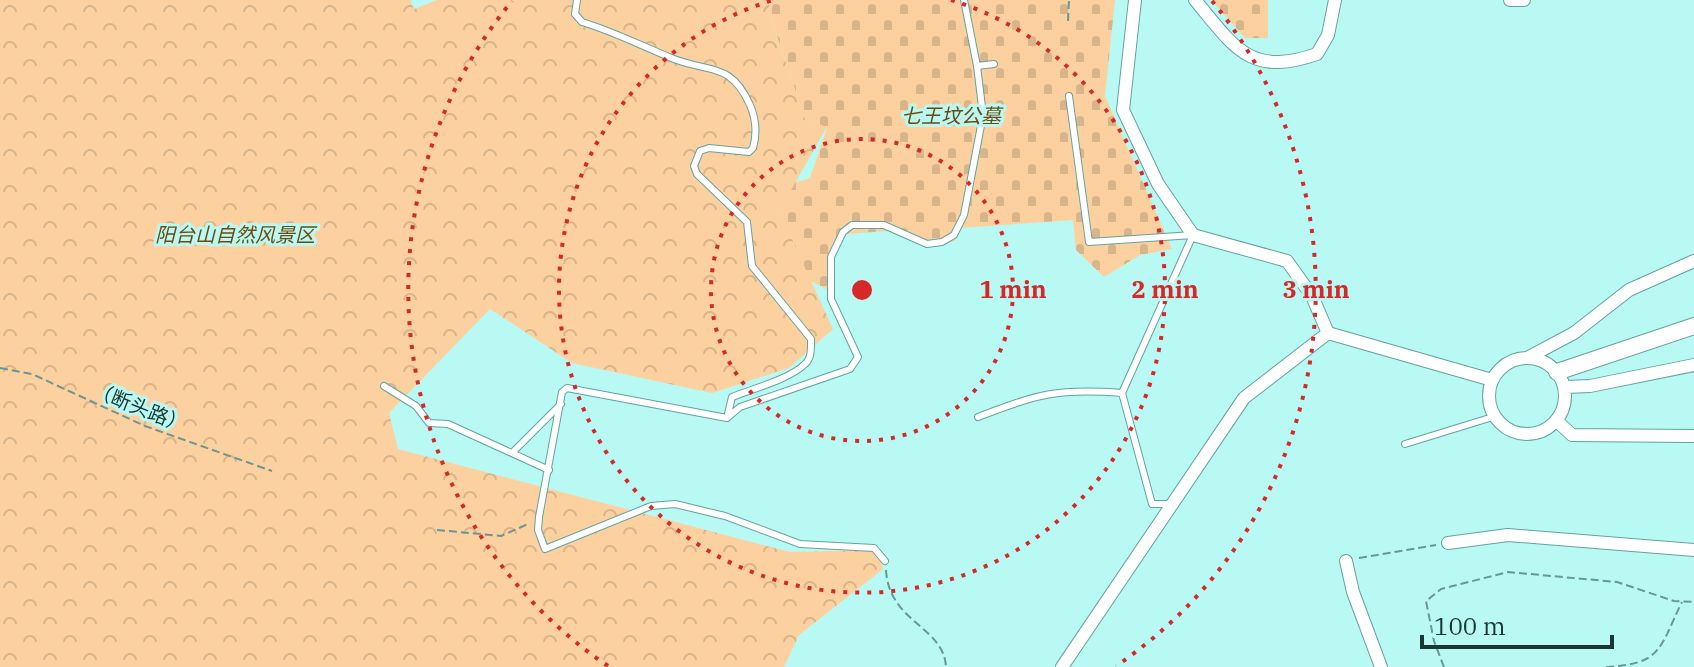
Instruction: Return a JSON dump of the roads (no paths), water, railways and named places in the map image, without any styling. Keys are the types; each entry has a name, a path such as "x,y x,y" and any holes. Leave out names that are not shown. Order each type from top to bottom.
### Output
{"street":[{"path":"1135,0 1123,110 1158,184 1193,235 1287,261 1312,296 1328,333"},
{"path":"1195,0 1248,57 1268,64 1317,54 1328,35 1335,0"},
{"path":"1510,0 1524,0"},
{"path":"1561,379 1565,406 1557,421 1543,431 1521,434 1508,429 1496,416 1489,395 1492,380 1506,365 1527,358 1574,333 1629,290 1694,261"},
{"path":"1561,379 1694,326"},
{"path":"1328,333 1492,380"},
{"path":"1062,667 1244,398 1328,333"},
{"path":"1527,358 1543,361 1561,379 1590,386 1694,365"},
{"path":"1557,421 1572,435 1694,436"},
{"path":"1448,543 1508,535 1694,550"},
{"path":"1346,561 1353,592 1381,667"}],"lane":[{"path":"577,0 575,14 582,22 678,61 720,70 733,78 741,85 754,113 753,148 749,152 709,148 700,151 694,166 697,174 747,222 752,266 811,339 810,355 805,365 756,390 732,397 727,418"},
{"path":"727,418 740,407 850,369 858,357 831,299 831,257 843,232 852,225 884,225 927,244 942,242 954,235 967,203 983,115 964,0"},
{"path":"977,66 994,64"},
{"path":"1069,96 1089,242 1193,235 1122,393 1152,504 1173,504"},
{"path":"384,386 416,406 429,423 448,424 549,470"},
{"path":"727,418 576,387 562,392 539,517 538,530 545,549 651,506 675,504 725,516 800,544 874,548 885,561"},
{"path":"978,417 1030,397 1067,389 1122,393"},
{"path":"512,453 561,404"},
{"path":"1405,444 1496,416"}],"park label":[{"name":"七王坟公墓","path":"951,115"},
{"name":"阳台山自然风景区","path":"235,234"}]}
